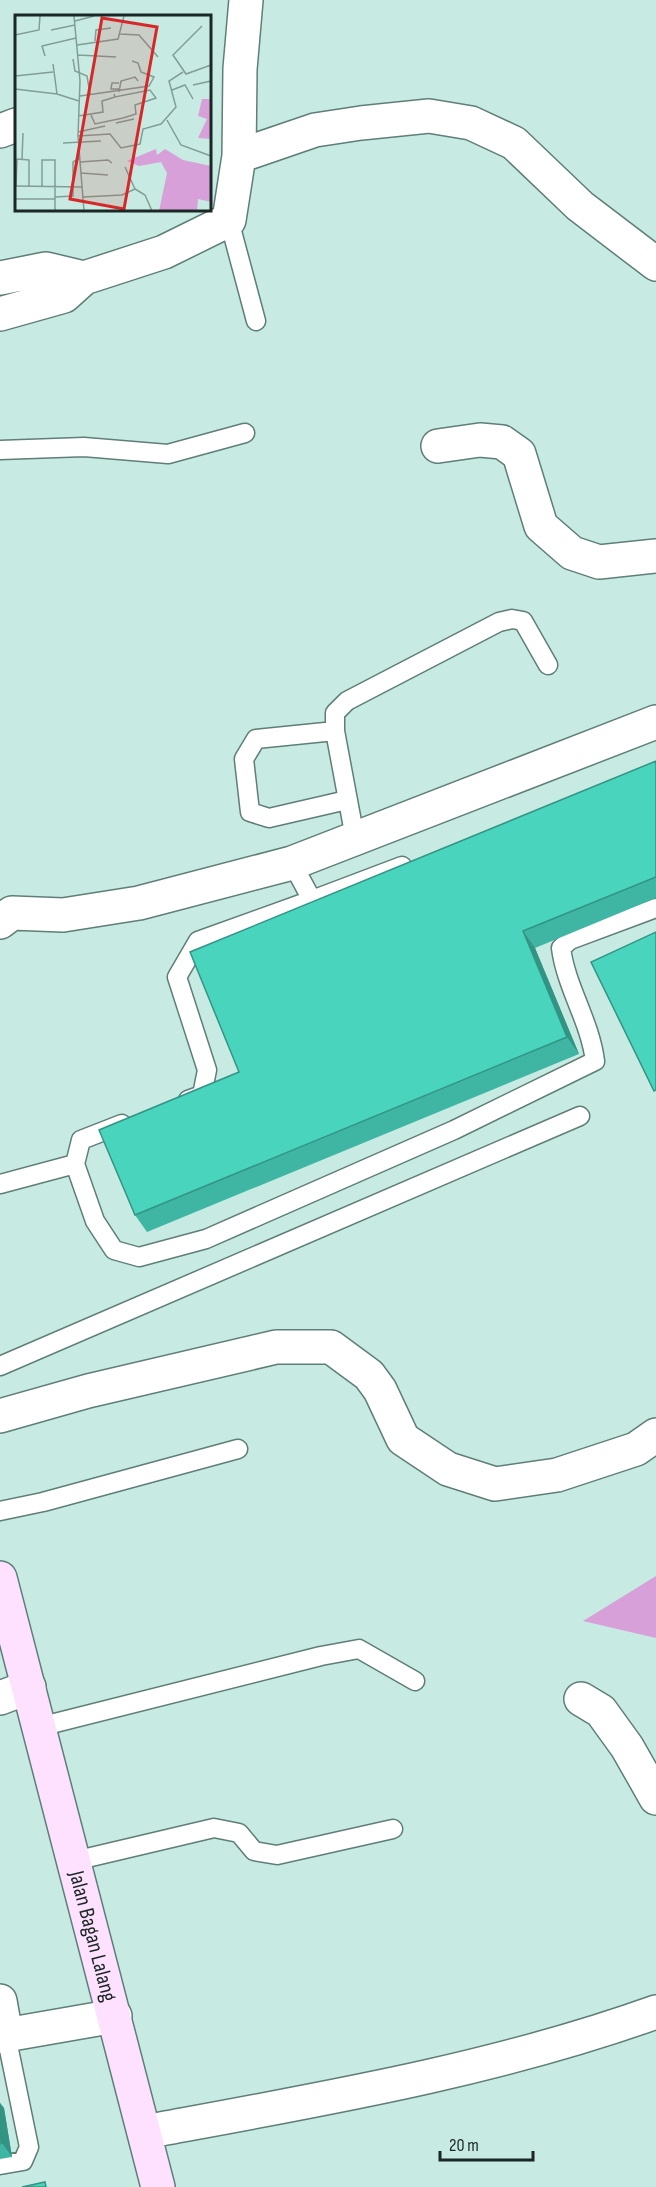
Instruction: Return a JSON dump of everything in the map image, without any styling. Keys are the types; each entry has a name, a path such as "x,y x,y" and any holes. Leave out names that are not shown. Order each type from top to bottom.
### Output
{"main road":[{"name":"Jalan Bagan Lalang","path":"0,1578 15,1692 39,1727 158,2187"}],"street":[{"path":"0,314 64,296 84,278 164,252 229,220 239,156 240,69 246,0"},
{"path":"239,156 315,130 361,123 429,116 471,123 514,144 580,206 656,264"},
{"path":"0,131 15,125"},
{"path":"0,278 46,269 84,278"},
{"path":"438,446 480,440 502,442 519,454 541,526 572,553 599,562 656,556"},
{"path":"4,911 63,915 139,903 292,863 656,722"},
{"path":"0,1416 88,1391 276,1347 331,1347 369,1375 380,1390 403,1439 447,1469 495,1484 557,1475 636,1449 656,1435"},
{"path":"581,1699 601,1711 627,1747 656,1798"},
{"path":"0,2001 3,2035 115,2016"},
{"path":"145,2132 394,2085 593,2035 656,2012"}],"lane":[{"path":"229,220 256,321"},
{"path":"0,450 84,447 168,454 245,433"},
{"path":"355,838 335,731 335,713 347,701 500,622 512,619 524,621 549,665"},
{"path":"335,731 256,739 244,759 250,812 269,818 347,800"},
{"path":"169,1107 202,1095 207,1070 177,977 198,940 423,858"},
{"path":"292,863 312,900"},
{"path":"136,1119 81,1140 75,1164 95,1221 114,1250 139,1257 206,1239 454,1130 595,1061 592,1040 563,965 561,948 570,940 656,908"},
{"path":"0,1366 580,1116"},
{"path":"0,1184 75,1164"},
{"path":"0,1511 43,1502 238,1449"},
{"path":"39,1727 321,1656 359,1650 415,1682"},
{"path":"74,1861 214,1828 239,1833 254,1851 277,1855 393,1829"},
{"path":"0,2164 23,2161 29,2147 3,2035"}],"shaded area":[{"path":"656,1576 656,1638 583,1621"}],"building":[{"path":"656,761 656,877 523,931 567,1037 135,1215 99,1130 239,1072 190,952"},
{"path":"656,932 656,1090 654,1091 591,962"},
{"path":"45,2182 46,2187 22,2187"}]}
